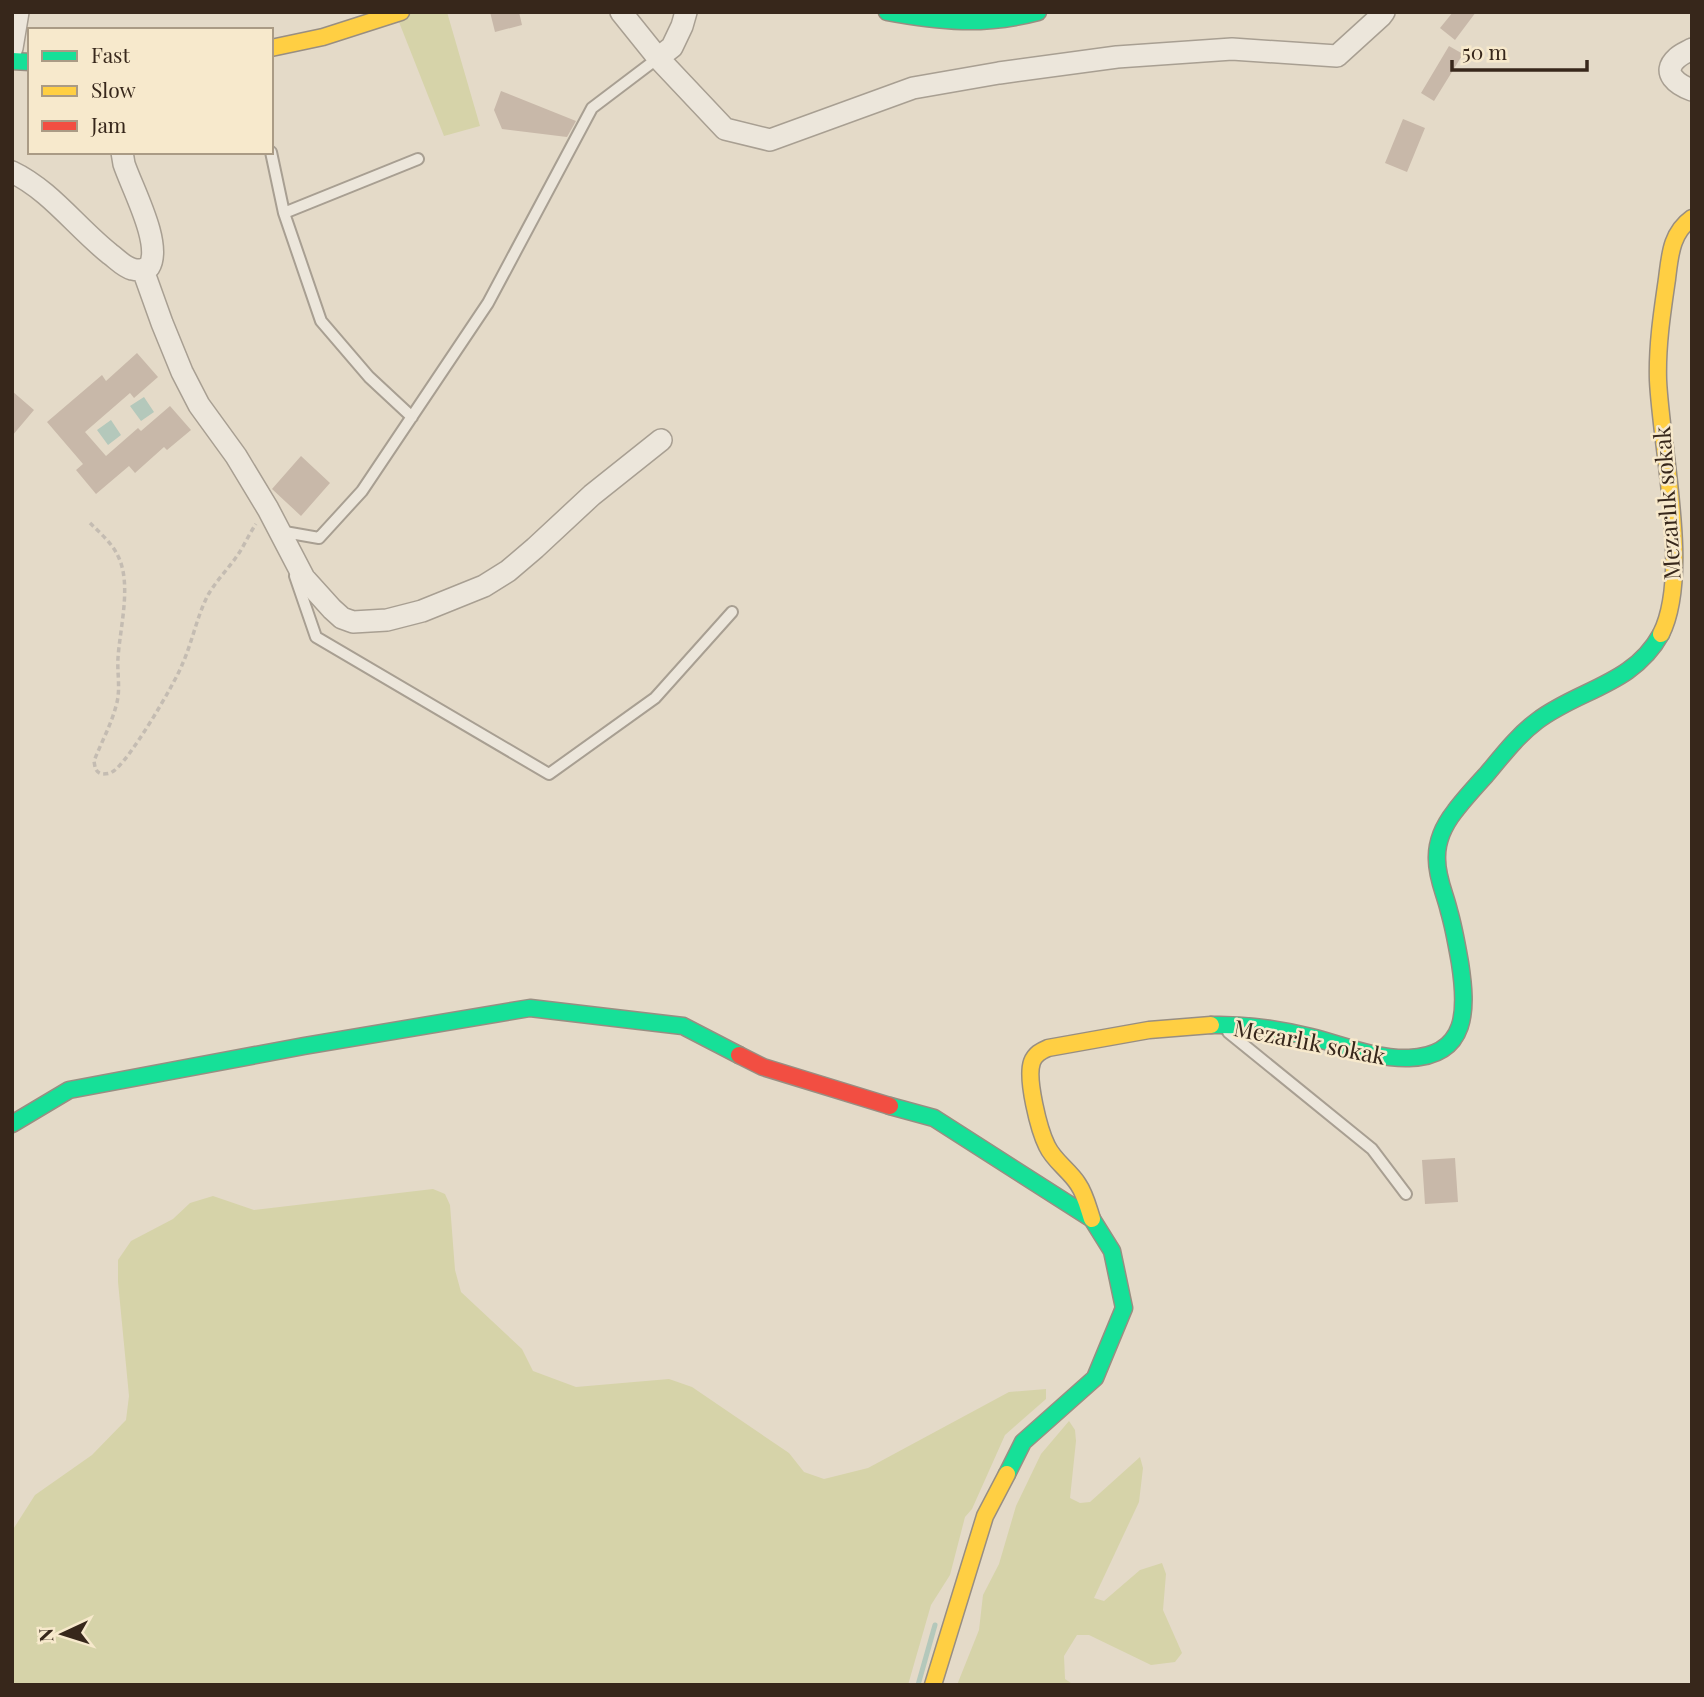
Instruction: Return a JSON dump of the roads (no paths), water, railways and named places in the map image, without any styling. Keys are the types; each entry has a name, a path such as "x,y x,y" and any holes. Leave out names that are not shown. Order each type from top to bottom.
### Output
{"street":[{"path":"12,48 18,12"},
{"path":"273,48 323,37 401,12"},
{"path":"621,12 658,58 724,129 770,140 913,88 999,73 1117,57 1232,49 1337,56 1384,12"},
{"path":"658,58 672,47 687,12"},
{"path":"887,12 965,23 994,22 1038,12"},
{"path":"1692,48 1676,59 1671,74 1679,86 1692,90"},
{"path":"12,172 35,186 95,242 124,264 131,269 143,270 149,267 153,258 151,237 122,154"},
{"name":"Mezarlık sokak","path":"1092,1219 1086,1198 1077,1182 1060,1166 1047,1148 1040,1129 1030,1074 1031,1063 1038,1053 1048,1048 1186,1024 1253,1026 1399,1058 1424,1056 1443,1048 1456,1036 1463,1018 1464,996 1455,933 1439,883 1436,861 1440,838 1451,815 1511,747 1538,721 1625,674 1649,653 1663,632 1671,601 1674,565 1657,356 1670,251 1676,235 1692,218"},
{"path":"143,270 177,360 198,405 236,456 268,509 304,578 342,618 353,622 387,620 422,611 484,586 508,571 592,495 661,440"},
{"path":"12,1124 69,1090 304,1045 530,1008 684,1026 763,1067 934,1118 1092,1219 1112,1251 1124,1308 1095,1378 1023,1442 1016,1454 985,1516 933,1685"}],"lane":[{"path":"658,58 592,108 488,303 362,491 318,538 279,531 316,637 549,774 655,698 732,612"},
{"path":"271,154 284,213 321,321 369,377 412,417"},
{"path":"284,213 418,159"},
{"path":"1218,1024 1373,1149 1406,1194"}],"waterway":[{"path":"918,1685 935,1625"}]}
